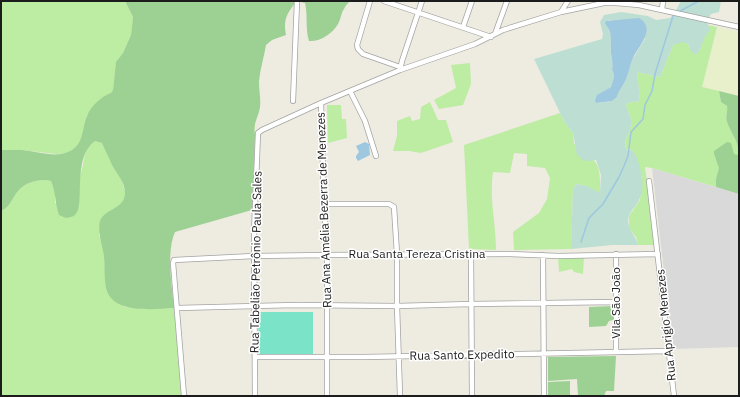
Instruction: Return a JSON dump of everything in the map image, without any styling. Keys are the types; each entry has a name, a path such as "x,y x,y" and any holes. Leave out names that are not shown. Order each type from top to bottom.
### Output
{"street":[{"path":"293,100 297,1"},
{"path":"370,1 357,45 358,49 365,55 400,68 422,1"},
{"path":"384,1 493,36 507,1"},
{"path":"463,27 472,1"},
{"path":"561,12 568,1"},
{"path":"662,10 663,1"},
{"name":"Rua Ana Amélia Bezerra de Menezes","path":"327,396 327,255 321,103 400,68 475,44 503,30 561,12 604,3 616,3 662,10 739,28"},
{"path":"350,91 367,126 376,156"},
{"name":"Rua Tabelião Petrônio Paula Sales","path":"254,396 254,256 258,133 321,103"},
{"name":"Rua Aprigio Menezes","path":"649,181 670,351 674,396"},
{"path":"324,204 391,204 395,209 400,396"},
{"name":"Rua Santa Tereza Cristina","path":"177,308 173,263 174,260 177,259 254,256 397,254 658,254"},
{"path":"471,254 472,396"},
{"name":"Vila São João","path":"616,254 616,352"},
{"path":"543,255 544,396"},
{"path":"184,396 177,308 616,302"},
{"name":"Rua Santo Expedito","path":"255,357 670,351"}],"shaded area":[{"path":"681,1 721,1 719,12 711,14 708,20 710,30 705,36 697,54 694,54 691,51 688,44 679,43 673,45 660,77 637,72 640,101 627,103 626,105 631,121 625,145 626,149 633,151 635,154 642,177 641,195 628,220 628,224 638,245 612,245 571,249 573,190 576,184 587,186 600,193 601,175 596,160 586,161 577,155 573,133 564,121 534,59 602,39 603,34 600,22 604,15 621,12 648,16 656,20 670,18","holes":["639,19 645,39 632,60 626,78 618,90 617,97 612,101 598,103 595,100 598,95 611,87 614,77 612,69 611,34 605,24 609,20 617,21"]},
{"path":"639,18 646,26 646,35 633,57 626,79 617,97 612,101 596,103 595,100 597,95 611,87 614,77 612,70 611,34 605,24 606,21"},
{"path":"365,142 369,144 370,155 358,161 356,156 359,152 356,146"},
{"path":"652,168 739,194 739,347 673,349"}],"green space":[{"path":"1,1 125,1 133,17 131,35 123,53 116,63 113,90 111,94 92,108 87,115 84,131 79,143 74,149 67,153 56,154 22,150 1,150"},
{"path":"125,1 297,1 287,16 285,25 286,35 272,40 266,45 259,82 260,107 255,124 252,210 175,232 172,240 170,259 174,308 147,309 127,307 118,304 111,298 107,291 99,225 106,213 122,202 125,189 102,143 95,141 83,158 78,210 74,216 66,218 59,215 53,185 51,181 47,180 38,180 22,187 7,207 1,211 1,150 22,150 45,154 63,154 68,152 77,146 80,141 85,121 91,109 100,99 111,93 113,90 116,62 123,53 131,35 133,17"},
{"path":"297,1 350,1 342,12 339,22 332,31 321,39 309,41 305,3"},
{"path":"707,25 717,27 702,87 719,91 721,102 727,106 726,120 738,146 738,155 714,154 720,168 716,179 716,187 645,167 655,245 638,245 636,237 629,228 629,216 640,200 642,177 630,149 626,149 625,145 631,121 626,105 627,103 640,101 637,72 660,77 673,45 679,42 686,42 690,48 700,50 707,32"},
{"path":"717,27 739,32 739,96 701,87"},
{"path":"470,63 471,84 463,105 439,109 434,100 456,88 451,65"},
{"path":"719,91 739,96 739,194 716,187 716,179 719,168 714,151 727,142 731,143 734,154 738,155 738,146 726,120 727,106 721,102"},
{"path":"430,102 438,120 446,120 453,142 421,153 393,151 397,136 397,121 410,116 412,121 420,119 421,107"},
{"path":"327,105 341,105 342,119 346,119 347,138 328,143"},
{"path":"560,113 573,133 574,144 593,159 599,169 600,175 600,194 587,186 576,184 573,190 571,249 514,250 513,232 539,213 547,199 550,178 545,168 527,166 527,154 514,153 510,173 493,172 492,201 496,250 469,249 464,145"},
{"path":"95,141 102,143 113,166 120,176 125,191 125,199 122,203 106,214 99,235 103,246 107,291 125,307 149,309 174,308 182,396 1,396 1,211 7,207 22,187 38,180 51,181 55,192 55,204 80,175 86,152"},
{"path":"558,257 584,257 583,274 574,272 572,269 559,272"},
{"path":"613,306 613,320 609,321 606,326 589,327 589,307"},
{"path":"258,312 313,312 313,354 259,354"},
{"path":"616,356 614,391 606,391 604,396 578,396 577,379 548,381 548,357"},
{"path":"570,381 570,396 548,396 548,382"}],"waterway":[{"path":"680,11 699,1"},
{"path":"581,242 589,218 603,204 624,166 628,156 631,132 643,119 645,105 652,91 655,74 673,16"}]}
